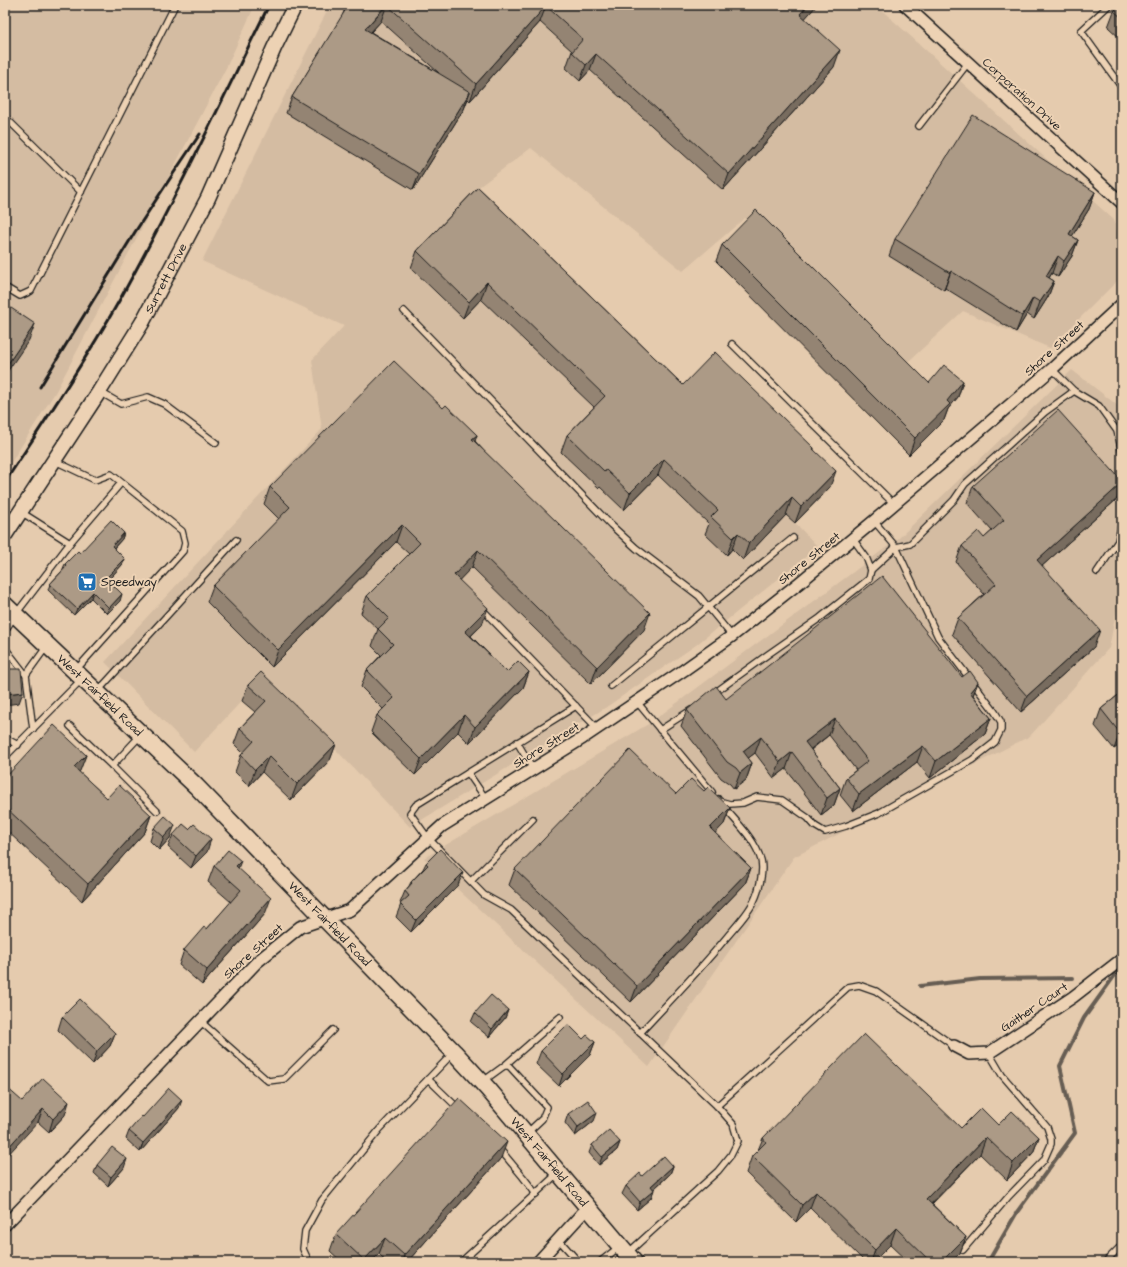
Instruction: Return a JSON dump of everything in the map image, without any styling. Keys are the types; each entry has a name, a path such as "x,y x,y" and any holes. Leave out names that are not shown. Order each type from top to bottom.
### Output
{"main road":[{"name":"West Fairfield Road","path":"10,610 98,691 196,786 326,918 482,1082 627,1254"}],"street":[{"name":"Surrett Drive","path":"5,535 99,392 142,323 208,198 274,48 295,5"},
{"name":"Corporation Drive","path":"905,5 1122,203"},
{"name":"Shore Street","path":"5,1224 257,962 269,952 300,927 350,910 442,826 637,702 732,636 799,584 853,539 1052,369 1122,304"},
{"name":"Gaither Court","path":"989,1053 1073,997 1122,959"},
{"path":"954,1046 969,1054 989,1053"},
{"path":"538,1262 588,1207"}],"lane":[{"path":"5,287 20,296 31,291 175,5"},
{"path":"1109,5 1081,31 1122,88"},
{"path":"919,126 968,63"},
{"path":"5,117 81,192"},
{"path":"404,311 611,525 636,548 699,596 732,636"},
{"path":"732,344 894,504"},
{"path":"1052,369 1074,391 1099,406 1117,431 1122,452"},
{"path":"871,570 896,546 910,544 954,500 965,484 1045,412 1074,391"},
{"path":"99,392 121,404 148,397 164,404 216,443"},
{"path":"5,757 33,729 183,551 185,543 182,531 111,474 95,480 54,461"},
{"path":"5,631 10,610 70,544 121,482"},
{"path":"21,512 70,544"},
{"path":"719,800 730,804 744,803 757,797 782,800 808,818 814,826 825,832 846,826 879,812 972,760 995,742 1001,730 1001,722 938,637 896,546 874,521"},
{"path":"1097,572 1118,541 1122,521"},
{"path":"611,686 793,538"},
{"path":"706,699 820,618 869,579 871,570 866,557 853,539"},
{"path":"98,691 236,540"},
{"path":"478,605 597,728"},
{"path":"26,675 48,645"},
{"path":"5,648 26,675 33,729"},
{"path":"19,675 26,675"},
{"path":"637,702 747,834 757,850 761,861 762,875 754,902 711,957 640,1033"},
{"path":"576,706 416,804 410,813 428,838 484,895 511,910 717,1106 733,1124 738,1142 731,1155 718,1171 627,1254 600,1262"},
{"path":"660,730 694,708"},
{"path":"70,726 157,811"},
{"path":"112,766 142,734"},
{"path":"5,738 18,745"},
{"path":"517,742 533,769"},
{"path":"468,773 486,799"},
{"path":"471,881 533,819"},
{"path":"717,1106 848,987 859,985 876,991 954,1046"},
{"path":"482,1082 504,1066 560,1017"},
{"path":"200,1022 268,1081 284,1079 333,1030"},
{"path":"310,1262 303,1248 305,1231 322,1200 380,1129 454,1052"},
{"path":"963,1250 1009,1196 1044,1160 1051,1144 1051,1138 1047,1127 1002,1075 989,1053"},
{"path":"504,1066 510,1066 547,1107 542,1119 526,1133"},
{"path":"428,1079 461,1111"},
{"path":"492,1141 523,1176 536,1194"},
{"path":"461,1262 559,1172"},
{"path":"558,1240 577,1261"},
{"path":"1105,1262 1122,1245"}],"shaded area":[{"path":"5,5 255,5 227,66 56,391 5,472"},
{"path":"330,5 876,5 1114,220 1122,252 1122,276 1050,348 963,311 897,372 745,218 683,271 531,148 472,192 603,320 818,547 696,645 605,708 410,827 265,676 194,752 105,662 322,429 312,360 344,326 202,261"},
{"path":"1072,370 1122,409 1122,582 1109,648 1030,736 794,857 649,1067 424,858 650,723 899,538"}],"building":[{"path":"347,5 386,5 365,29 470,92 419,174 292,97"},
{"path":"387,5 808,5 800,14 840,50 729,174 596,54 586,65 572,52 583,39 546,6 476,84"},
{"path":"1122,5 1122,18 1114,11"},
{"path":"973,115 1095,192 1069,234 1078,240 1064,261 1058,256 1046,276 1054,281 1040,302 1033,298 1022,316 951,271 950,273 895,239"},
{"path":"478,187 683,385 715,352 836,471 801,507 792,498 749,543 738,533 733,538 711,517 718,510 664,459 630,493 606,470 605,472 567,435 605,396 487,282 469,302 417,251"},
{"path":"756,210 929,383 944,365 963,381 947,401 950,404 915,438 722,245"},
{"path":"5,304 35,324 5,368"},
{"path":"394,361 443,408 446,405 477,435 472,439 650,613 597,667 478,550 454,575 488,608 465,631 507,672 518,661 529,672 475,727 464,715 421,759 377,715 394,698 367,670 393,644 378,629 389,618 367,596 420,543 402,525 278,650 213,586 290,507 270,487"},
{"path":"1058,410 1122,481 1122,483 1037,560 1100,630 1027,696 958,618 996,584 962,546 978,531 984,538 1004,520 973,486"},
{"path":"111,520 124,533 112,546 125,559 106,578 122,594 109,608 93,592 77,609 50,584 67,566 65,564 78,551 80,553"},
{"path":"882,576 962,677 970,671 978,682 970,692 991,718 936,761 923,746 859,794 846,778 868,761 835,719 805,742 840,788 827,798 792,752 780,762 761,737 743,751 752,763 740,773 736,768 727,762 687,710 716,686 726,699"},
{"path":"5,656 6,669 21,669 23,692 5,694"},
{"path":"261,672 336,744 297,784 269,756 255,770 241,755 254,741 240,728 266,701 248,685"},
{"path":"1122,692 1122,731 1120,733 1101,709"},
{"path":"54,725 86,755 74,767 107,798 119,785 151,815 88,884 5,807 5,778"},
{"path":"630,750 676,794 691,779 704,791 708,787 730,808 710,828 751,868 637,986 515,869"},
{"path":"165,816 175,825 164,837 154,828"},
{"path":"183,824 189,829 194,824 211,839 196,856 173,835"},
{"path":"440,849 463,873 416,920 400,904 409,896 405,891 412,883 411,882 428,865 426,863"},
{"path":"228,850 241,861 236,866 271,898 207,970 184,950 204,927 207,929 241,890 214,866"},
{"path":"491,995 508,1010 492,1029 475,1013"},
{"path":"80,999 115,1033 97,1051 62,1017"},
{"path":"568,1024 583,1039 587,1035 595,1042 563,1074 541,1051"},
{"path":"864,1034 961,1128 981,1108 998,1125 1012,1111 1039,1137 1013,1163 986,1137 926,1199 966,1237 941,1262 931,1262 896,1228 875,1250 816,1192 802,1205 752,1156 766,1142 763,1138"},
{"path":"43,1078 69,1102 53,1119 43,1109 5,1151 5,1086 22,1101"},
{"path":"169,1088 182,1100 143,1143 129,1131"},
{"path":"459,1098 507,1142 404,1255 385,1238 364,1260 336,1234"},
{"path":"588,1100 597,1113 578,1127 568,1114"},
{"path":"609,1130 620,1142 602,1157 592,1145"},
{"path":"112,1147 127,1159 111,1177 97,1165"},
{"path":"664,1156 673,1166 651,1186 654,1190 640,1202 626,1186 640,1173 642,1176"}],"waterway":[{"path":"1114,975 1122,972"},
{"path":"988,1262 1017,1212 1075,1133 1060,1066 1084,1018 1115,975"},
{"path":"920,986 980,979 1073,978"}],"railway":[{"path":"5,482 78,370 119,301 177,191 269,5"},
{"path":"40,387 135,232 200,134"}],"place":[{"name":"Speedway","path":"87,582"}]}
